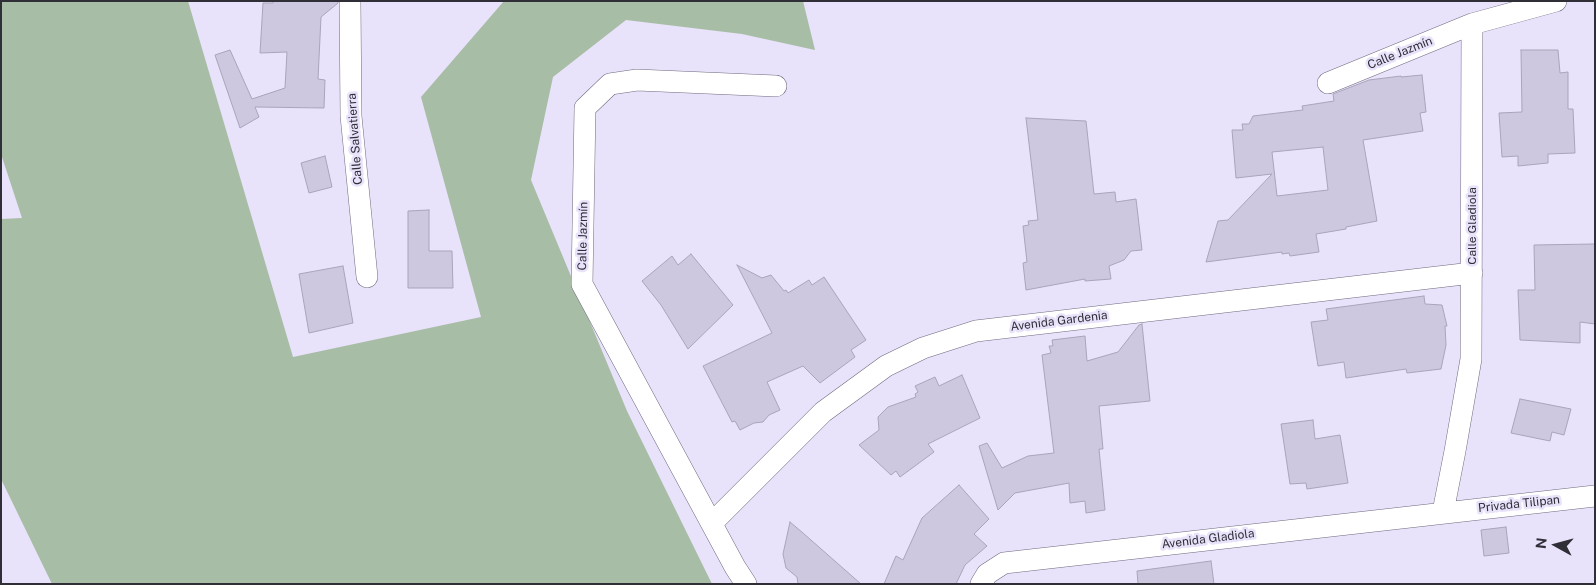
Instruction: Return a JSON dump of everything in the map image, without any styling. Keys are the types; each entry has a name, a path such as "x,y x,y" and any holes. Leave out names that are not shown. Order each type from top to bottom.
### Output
{"street":[{"name":"Calle Salvatierra","path":"350,1 351,116 367,277"},
{"path":"1472,24 1556,1"},
{"name":"Calle Jazmín","path":"1328,83 1472,24"},
{"name":"Calle Gladiola","path":"1443,512 1456,451 1471,359 1472,24"},
{"name":"Calle Jazmín","path":"746,584 582,284 585,108 610,84 637,80 776,86"},
{"name":"Avenida Gardenia","path":"712,523 823,412 886,366 924,348 976,330 1472,272"},
{"name":"Privada Tilipan","path":"1443,512 1595,496"},
{"name":"Avenida Gladiola","path":"981,584 987,574 1004,563 1443,512"}],"green space":[{"path":"1,1 188,1 293,357 481,317 421,97 504,1 803,1 815,50 742,34 626,20 553,77 531,180 627,411 712,584 52,584 1,479 1,219 22,218 1,154"}],"building":[{"path":"273,1 338,1 321,17 318,79 325,80 324,108 255,107 259,117 240,128 215,55 230,50 252,99 285,88 287,52 260,53 263,3 273,3"},
{"path":"1521,50 1558,50 1560,73 1568,72 1568,109 1573,109 1575,153 1548,154 1548,163 1518,166 1518,156 1502,157 1499,113 1522,112"},
{"path":"1422,75 1426,112 1420,113 1423,131 1363,140 1377,221 1316,234 1319,252 1290,256 1289,253 1282,254 1282,252 1206,262 1218,221 1228,220 1272,174 1236,178 1232,130 1243,130 1242,124 1249,124 1253,116 1303,110 1302,106 1334,101 1333,94 1369,80","holes":["1323,147 1328,190 1277,196 1272,152"]},
{"path":"1026,118 1086,121 1094,194 1115,192 1116,202 1136,199 1142,250 1131,251 1124,260 1109,266 1111,279 1085,281 1085,279 1026,290 1023,263 1027,262 1023,226 1029,225 1028,221 1038,220"},
{"path":"325,156 332,187 309,193 301,163"},
{"path":"429,210 429,251 452,251 453,288 408,288 408,211"},
{"path":"1595,244 1595,324 1580,322 1580,343 1520,340 1518,290 1535,290 1534,245"},
{"path":"691,254 733,305 688,349 661,305 642,281 672,256 678,265"},
{"path":"737,265 762,278 771,275 784,291 786,290 788,293 809,280 812,285 824,277 866,340 851,350 855,357 820,383 803,366 767,382 780,410 769,415 763,422 754,423 740,430 735,421 732,422 703,366 772,333"},
{"path":"343,266 353,323 309,333 299,274"},
{"path":"1424,296 1425,304 1442,305 1447,326 1445,326 1446,345 1441,369 1407,373 1406,369 1346,378 1344,362 1318,366 1311,322 1328,320 1326,309"},
{"path":"1142,324 1150,401 1099,406 1103,449 1099,449 1105,510 1086,513 1085,501 1070,503 1069,483 1015,493 998,510 979,446 987,443 1002,468 1028,456 1054,453 1042,355 1051,353 1049,346 1053,346 1052,340 1085,336 1087,361 1118,352 1139,325"},
{"path":"962,375 980,418 928,444 934,452 900,477 896,471 891,475 859,445 879,430 878,417 888,407 916,397 915,394 918,392 915,386 935,377 939,386"},
{"path":"1520,399 1571,409 1564,435 1552,432 1550,441 1511,433"},
{"path":"1313,420 1315,439 1340,435 1348,483 1307,489 1306,483 1290,484 1281,424"},
{"path":"959,485 989,519 974,534 987,546 965,565 956,584 884,584 896,556 903,560 922,518"},
{"path":"790,522 861,584 798,584 797,577 786,568 783,554"},
{"path":"1506,527 1509,553 1484,556 1481,530"},
{"path":"1211,561 1214,584 1138,584 1137,571"}]}
